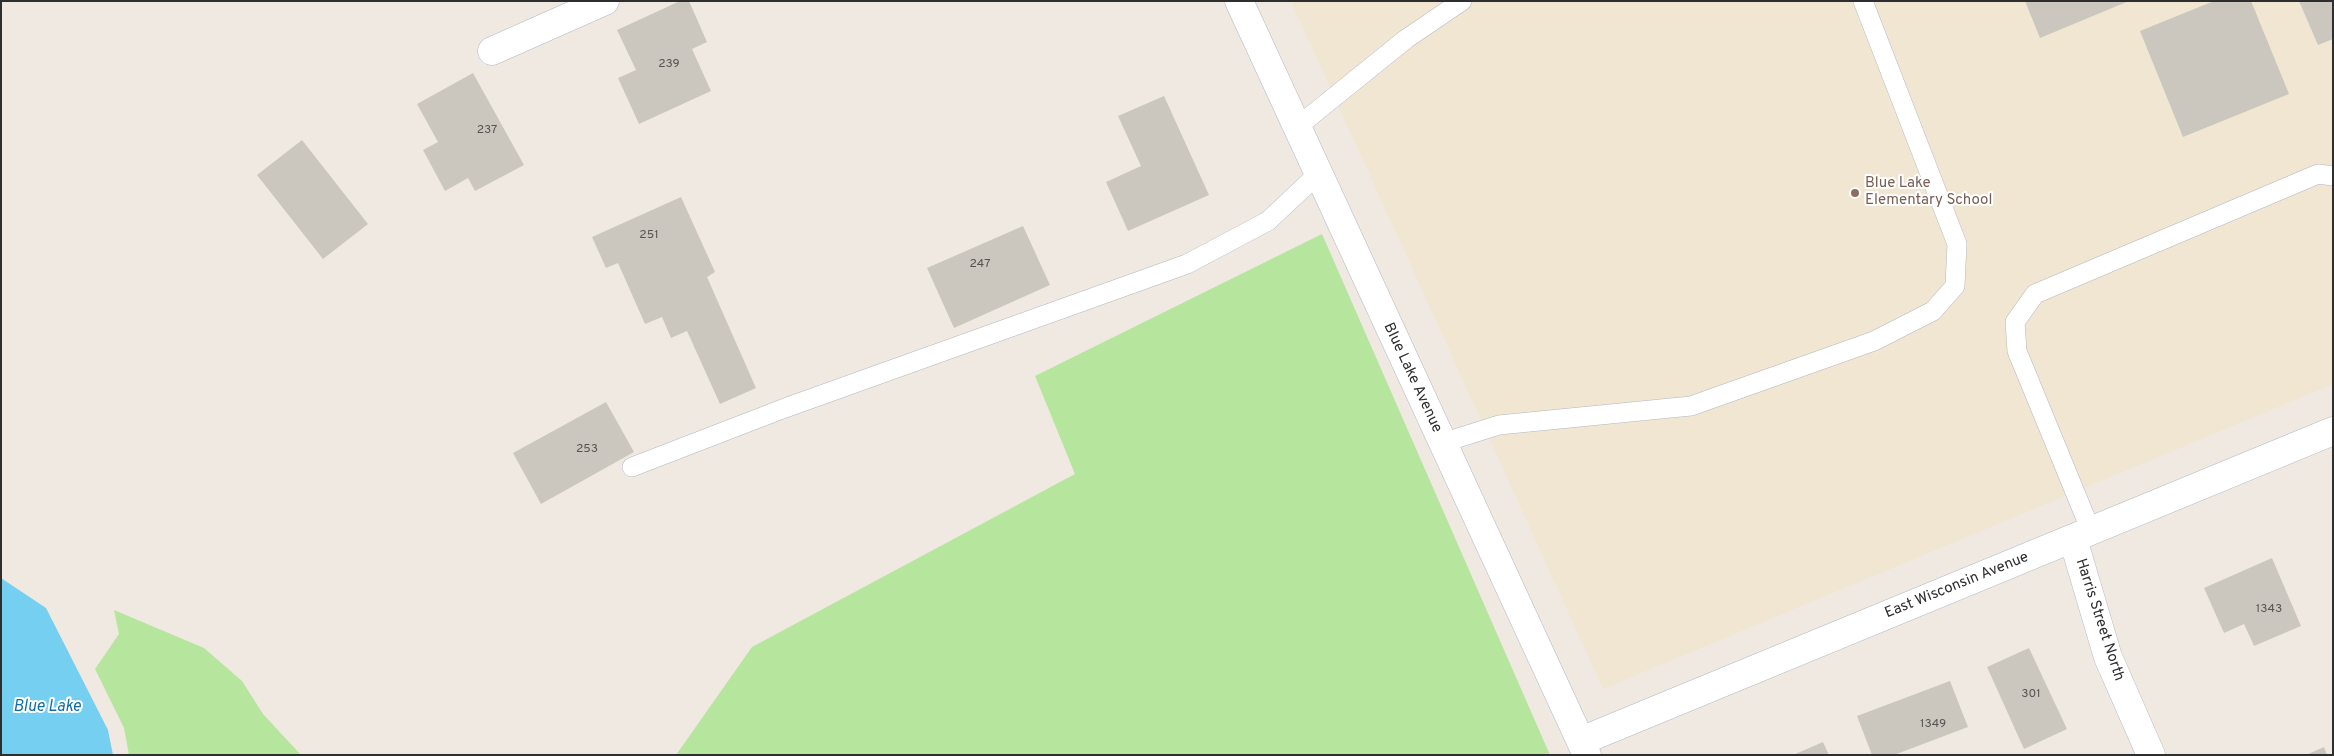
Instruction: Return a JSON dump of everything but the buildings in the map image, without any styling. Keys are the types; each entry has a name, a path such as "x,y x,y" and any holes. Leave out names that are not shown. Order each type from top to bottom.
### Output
{"street":[{"path":"492,51 605,1"},
{"name":"Blue Lake Avenue","path":"1239,1 1584,748"},
{"name":"East Wisconsin Avenue","path":"1584,748 2082,535 2333,431"},
{"name":"Harris Street North","path":"2082,535 2108,657 2151,755"}],"lane":[{"path":"1297,127 1406,39 1462,1"},
{"path":"1442,443 1499,425 1691,406 1874,341 1933,311 1955,286 1957,244 1863,1"},
{"path":"632,467 785,408 1187,264 1268,221 1318,174"},
{"path":"2082,535 2017,351 2015,322 2035,294 2318,174 2333,176"}],"shaded area":[{"name":"Blue Lake Elementary School","path":"1291,1 2333,1 2333,384 1603,689"}],"green space":[{"path":"1322,234 1550,755 676,755 752,647 1075,474 1035,376"},
{"path":"114,610 204,648 242,681 263,714 301,755 129,755 124,728 95,669 119,634"}],"water":[{"name":"Blue Lake","path":"1,578 46,608 108,730 113,755 1,755"}],"place":[{"name":"Blue Lake Elementary School","path":"1855,193"}]}
